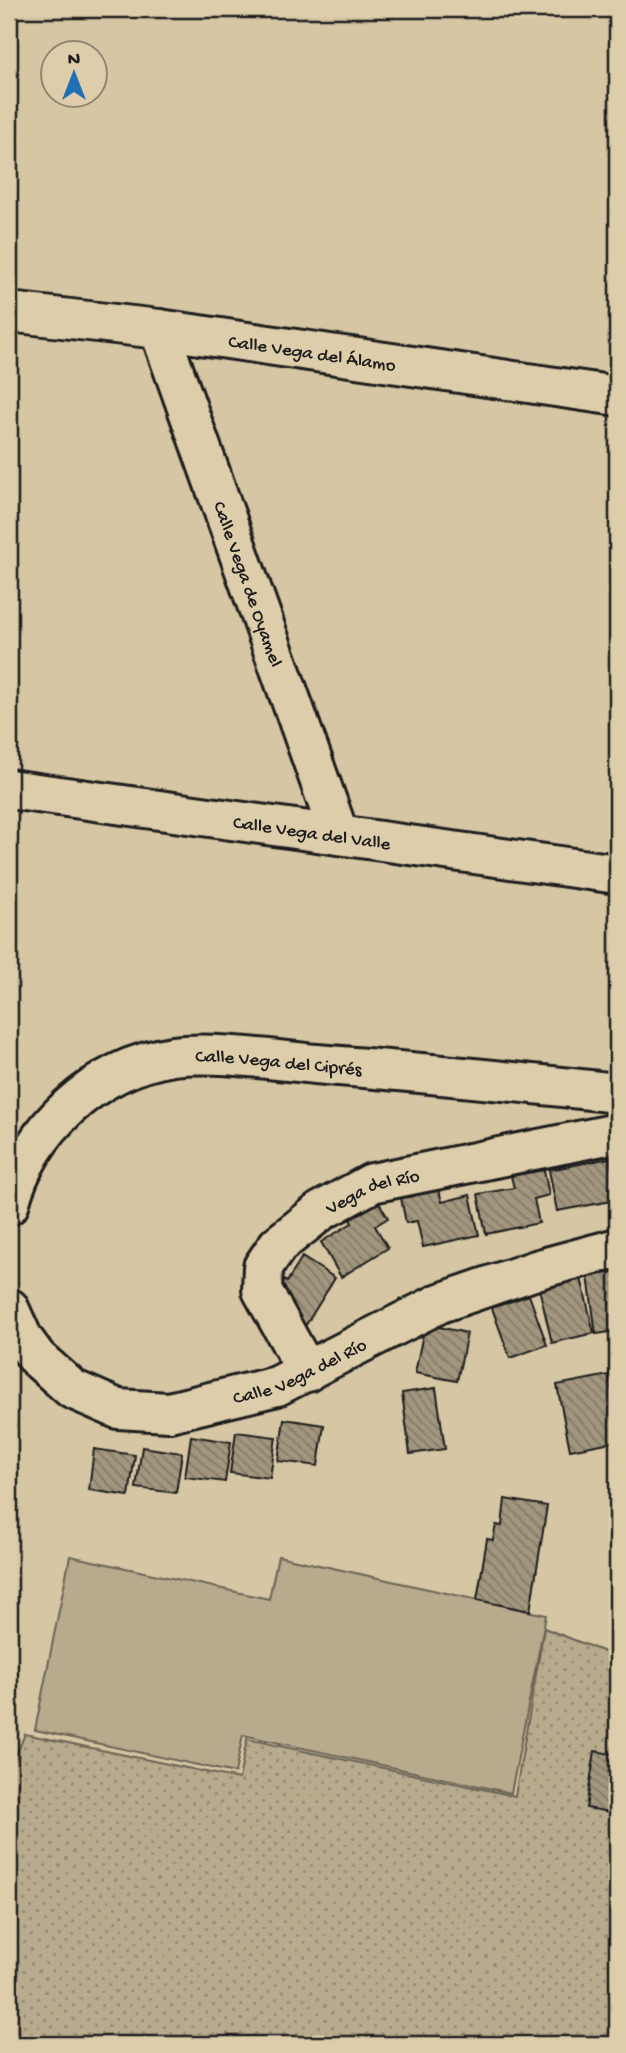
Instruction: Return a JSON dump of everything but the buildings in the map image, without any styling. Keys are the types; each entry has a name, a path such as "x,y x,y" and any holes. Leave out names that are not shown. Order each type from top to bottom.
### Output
{"street":[{"name":"Calle Vega del Álamo","path":"9,312 159,329 617,396"},
{"name":"Calle Vega de Oyamel","path":"159,329 340,835"},
{"name":"Calle Vega del Valle","path":"9,789 617,874"},
{"name":"Calle Vega del Ciprés","path":"9,1205 32,1152 68,1107 116,1074 174,1056 293,1062 617,1093"},
{"name":"Vega del Río","path":"307,1372 262,1290 261,1278 269,1255 321,1211 372,1183 617,1133"},
{"name":"Calle Vega del Río","path":"9,1308 23,1339 53,1375 72,1389 118,1409 144,1413 195,1408 277,1386 440,1303 538,1269 617,1248"}],"shaded area":[{"path":"70,1556 269,1599 278,1556 546,1615 511,1793 243,1735 235,1773 35,1730"},
{"path":"544,1628 617,1657 617,2044 9,2044 9,1766 12,1765 25,1734 239,1779 247,1739 515,1796"}]}
